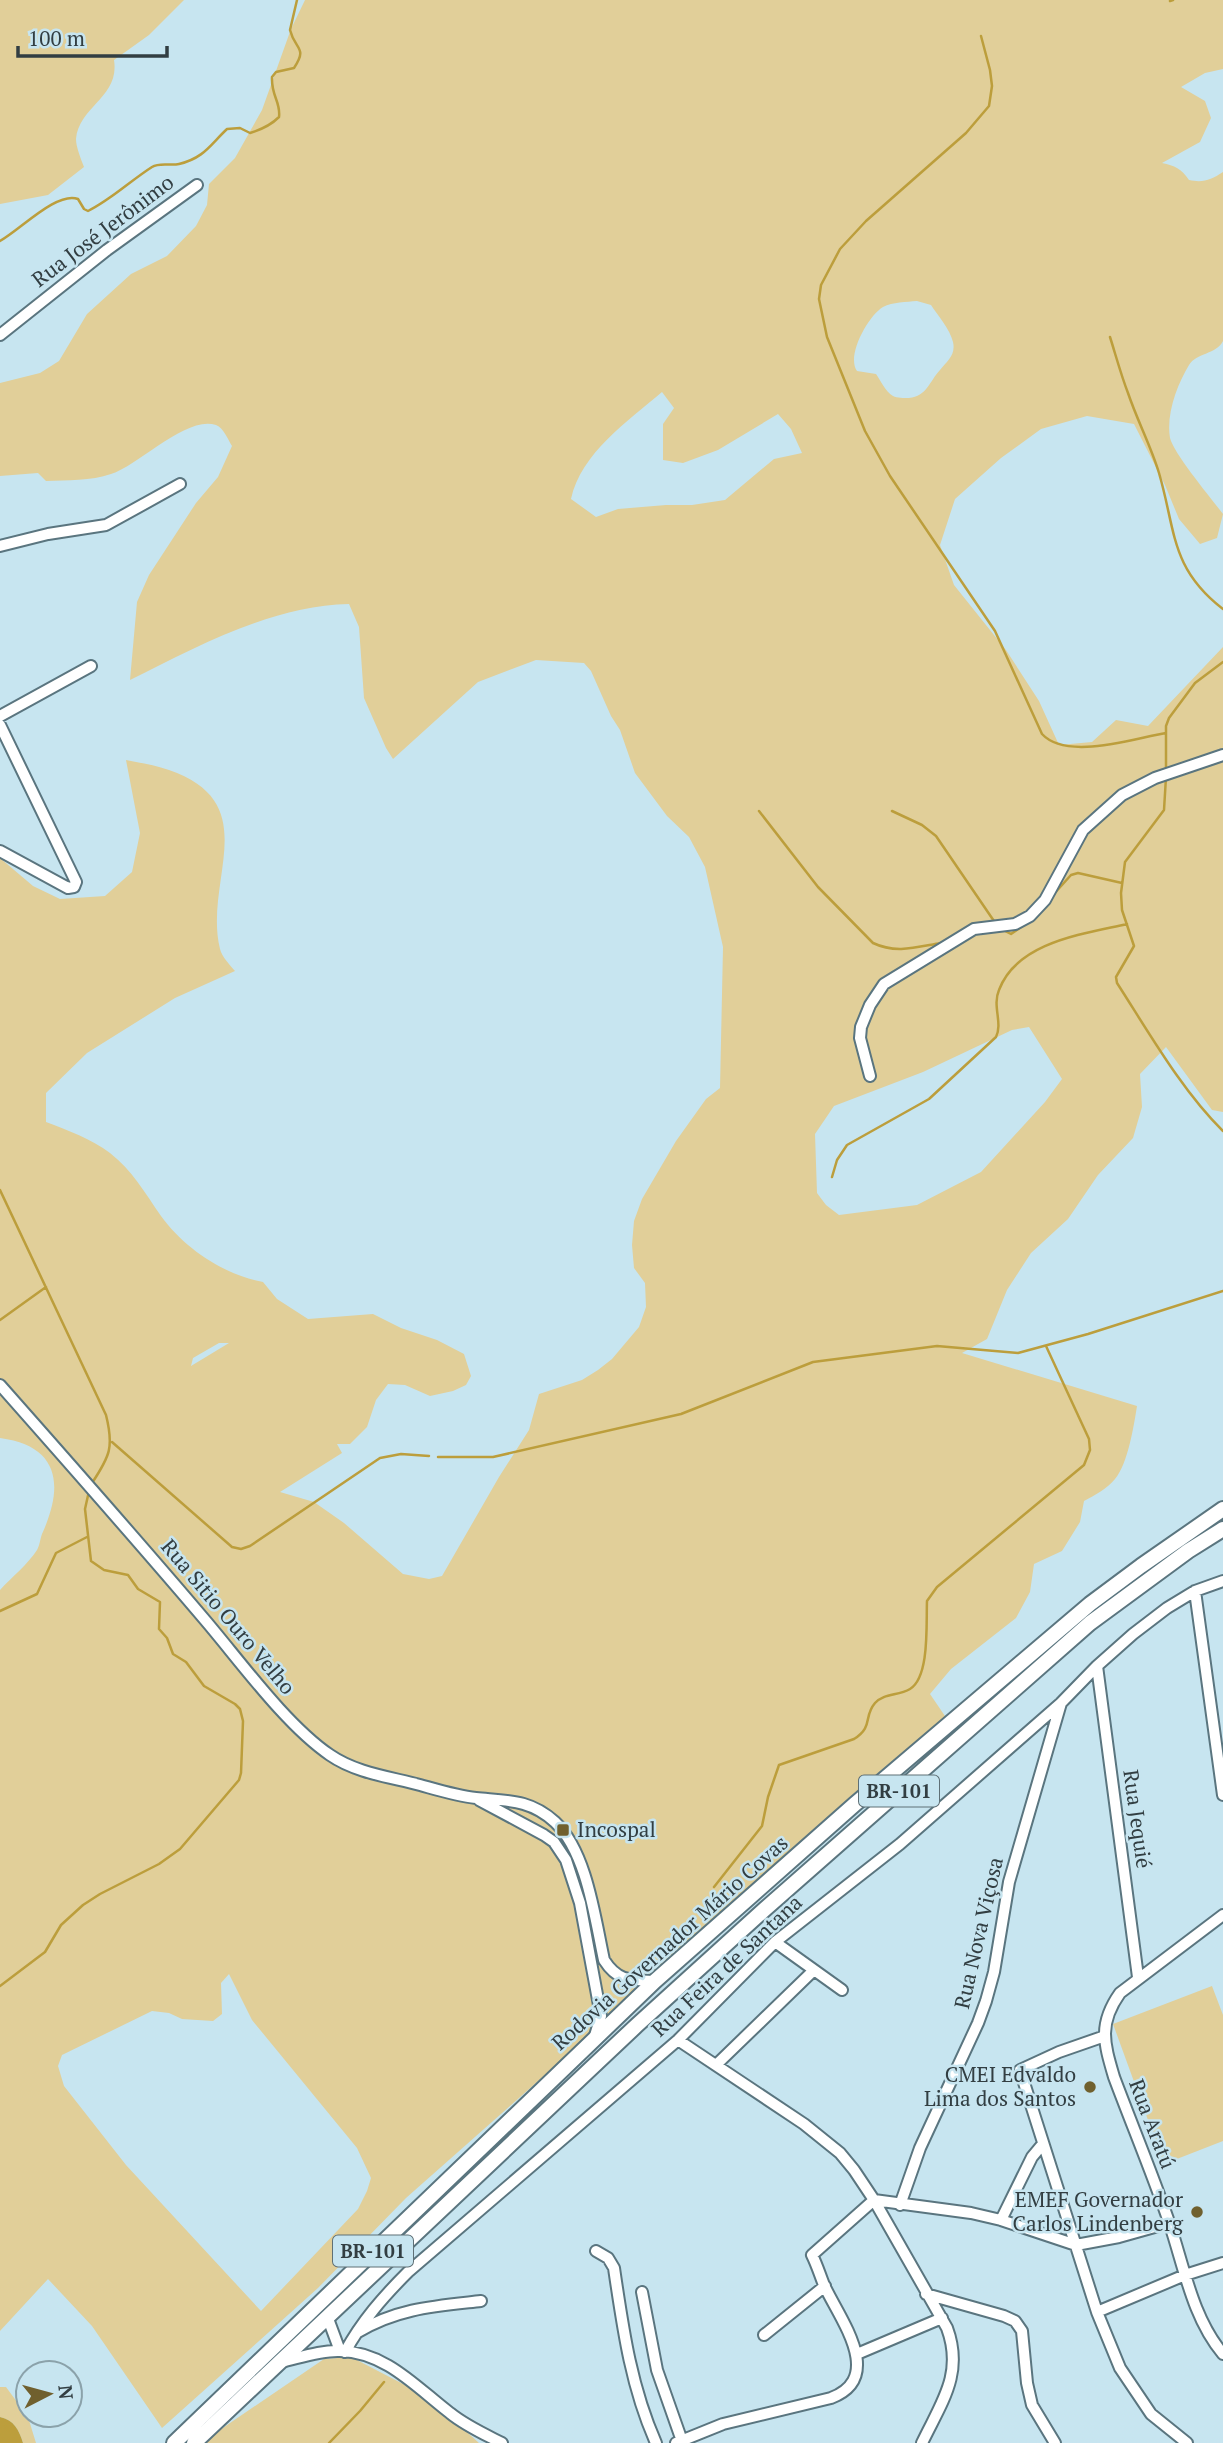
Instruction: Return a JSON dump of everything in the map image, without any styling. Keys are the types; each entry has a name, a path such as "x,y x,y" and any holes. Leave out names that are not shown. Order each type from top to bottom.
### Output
{"main road":[{"name":"Rodovia Governador Mário Covas","path":"174,2443 655,1981 855,1804 1090,1604 1223,1509"},
{"name":"Rodovia Governador Mário Covas","path":"194,2443 636,2025 795,1882 1090,1623 1188,1551 1223,1529"}],"street":[{"name":"Rua José Jerônimo","path":"0,335 107,250 197,185"},
{"path":"0,546 48,534 106,525 180,484"},
{"path":"0,716 91,666"},
{"path":"0,725 76,882 74,887 68,888 0,851"},
{"path":"870,1076 860,1038 861,1027 870,1005 884,984 974,929 1016,924 1030,916 1045,900 1083,830 1122,795 1155,778 1223,755"},
{"name":"Rua Sitio Ouro Velho","path":"0,1385 311,1741 331,1756 357,1769 477,1798 503,1799 531,1806 555,1822 569,1840 583,1871 604,1960 611,1971 629,1980 655,1981"},
{"name":"Rua Feira de Santana","path":"343,2351 382,2298 408,2272 678,2040 775,1942 900,1844 1060,1703 1097,1666 1159,1614 1195,1591 1223,1581"},
{"path":"1195,1591 1223,1795"},
{"name":"Rua Jequié","path":"1097,1666 1138,1977"},
{"name":"Rua Nova Viçosa","path":"900,2205 919,2148 986,2001 996,1962 1009,1882 1060,1703"},
{"name":"Rua Sitio Ouro Velho","path":"477,1798 544,1835 554,1842 566,1860 580,1903 598,1995 601,2016 593,2041"},
{"name":"Rua Aratú","path":"1223,1915 1119,1993 1104,2024 1114,2077 1169,2223 1185,2275 1207,2330 1223,2354"},
{"path":"775,1942 842,1990"},
{"path":"716,2065 813,1971"},
{"path":"1105,2036 1059,2052 1020,2070 1097,2312 1120,2368 1151,2414 1186,2443"},
{"path":"678,2040 822,2137 854,2170 874,2200 950,2336 953,2371 946,2395 922,2443"},
{"path":"1001,2220 1028,2164 1042,2145"},
{"path":"874,2200 971,2213 1076,2245 1119,2237 1169,2223"},
{"path":"642,2292 657,2370 679,2442 723,2424 843,2393 852,2384 857,2354 812,2255 874,2200"},
{"path":"596,2251 608,2258 614,2268 632,2377 656,2443"},
{"path":"1097,2312 1185,2275 1223,2263"},
{"path":"764,2334 825,2286"},
{"path":"926,2294 1004,2316 1019,2325 1032,2405 1055,2443"},
{"path":"355,2333 410,2309 481,2301"},
{"path":"327,2316 343,2351"},
{"path":"857,2354 942,2318"},
{"path":"277,2362 343,2351 385,2364 411,2379 474,2430 502,2443"}],"shaded area":[{"path":"0,0 184,0 149,35 114,60 111,83 79,128 76,142 84,167 48,195 0,204"},
{"path":"305,0 1223,0 1223,69 1205,73 1181,87 1205,101 1211,118 1200,142 1162,163 1177,168 1189,180 1194,181 1207,180 1223,172 1223,341 1216,349 1196,358 1189,365 1174,400 1169,429 1170,438 1178,454 1223,514 1217,538 1200,544 1179,519 1134,424 1087,416 1041,429 1001,458 955,499 940,545 954,585 1006,650 1039,701 1059,745 1092,742 1116,720 1148,726 1223,647 1223,1112 1212,1110 1166,1047 1140,1074 1142,1107 1133,1138 1098,1175 1068,1219 1031,1253 1007,1290 987,1339 962,1353 1137,1406 1130,1444 1120,1472 1101,1492 1084,1501 1080,1522 1062,1551 1034,1564 1030,1592 1016,1618 951,1669 930,1694 947,1719 406,2198 318,2288 162,2428 92,2326 48,2279 0,2331 0,1590 38,1548 49,1516 54,1485 52,1471 45,1459 35,1450 20,1442 0,1438 0,858 33,886 60,899 105,896 132,872 140,833 126,760 169,770 198,785 216,803 223,823 224,846 217,923 221,952 235,971 175,998 87,1053 46,1093 46,1122 87,1139 110,1153 132,1174 170,1228 181,1239 220,1266 263,1282 277,1299 308,1319 373,1314 464,1354 471,1376 466,1385 430,1396 405,1385 388,1384 376,1400 367,1427 350,1444 337,1444 342,1453 280,1492 314,1502 344,1523 403,1574 429,1579 442,1576 529,1430 539,1394 582,1380 598,1370 612,1359 639,1327 646,1307 645,1283 634,1268 634,1221 642,1199 676,1141 706,1099 720,1088 723,947 705,867 689,837 667,816 635,773 620,730 591,671 584,663 536,660 478,682 393,759 364,698 359,627 349,604 320,606 263,620 209,642 130,680 137,602 149,575 196,503 218,477 232,446 226,434 216,425 191,427 122,469 95,478 46,481 38,473 0,476 0,383 40,373 59,361 87,314 131,274 167,256 196,226 207,205 209,184 235,158 262,110 291,29","holes":["917,301 931,305 953,342 950,358 924,391 915,397 893,396 876,374 857,371 854,364 856,347 865,327 877,312 891,304","662,392 674,408 663,424 663,460 683,463 718,450 778,414 791,429 802,453 774,459 725,500 692,505 618,509 596,517 571,499 576,482 585,467 621,426","1029,1027 1062,1079 1045,1102 981,1172 917,1205 839,1215 826,1205 817,1193 815,1134 834,1106 923,1072 1012,1030","219,1343 229,1343 191,1366 193,1358","229,1974 252,2020 357,2148 371,2178 358,2209 261,2311 126,2165 64,2086 58,2066 62,2055 152,2011 169,2013 182,2019 213,2021 222,2014 221,1983"]},
{"path":"1212,1986 1223,2015 1223,2141 1164,2164 1113,2024"},
{"path":"351,2357 407,2386 447,2414 479,2443 204,2443 324,2359"},
{"path":"0,2387 6,2387 14,2398 14,2425 0,2417"},
{"path":"0,2417 14,2425 23,2443 0,2443"},
{"path":"17,2429 32,2429 36,2443 23,2443"}],"waterway":[{"path":"0,241 60,201 78,199 88,211 152,167 179,164 195,158 227,129 240,128 250,133 276,120 279,117 279,107 272,77 276,72 294,68 300,56 290,30 297,0"},
{"path":"981,36 992,86 989,106 966,133 866,221 840,249 821,285 819,299 827,337 865,431 890,476 995,631 1042,734 1053,742 1084,747 1166,733"},
{"path":"1110,337 1123,379 1156,463 1184,563 1193,579 1223,609"},
{"path":"1166,771 1166,726 1169,718 1195,683 1223,662"},
{"path":"1166,777 1164,810 1125,862 1122,910 1134,946 1116,977 1117,983 1180,1079 1223,1131"},
{"path":"759,811 818,887 873,943 898,949 941,943"},
{"path":"892,811 922,825 936,836 996,924"},
{"path":"1053,895 1071,875 1078,873 1122,883"},
{"path":"832,1177 837,1160 847,1145 929,1099 996,1037 997,996 1008,974 1020,961 1053,943 1127,924"},
{"path":"1001,929 1011,934 1024,925"},
{"path":"0,1190 106,1415 110,1435 109,1451 92,1483"},
{"path":"0,1320 46,1287"},
{"path":"438,1457 493,1457 681,1414 813,1362 937,1346 1018,1353 1223,1291"},
{"path":"714,1887 762,1826 779,1765 854,1739 864,1730 875,1703 910,1689 916,1683 924,1662 927,1601 937,1587 1084,1465 1090,1450 1089,1439 1046,1346"},
{"path":"112,1442 232,1547 241,1549 250,1546 380,1458 401,1454 429,1456"},
{"path":"0,1986 45,1952 61,1925 83,1905 159,1864 180,1849 239,1780 241,1773 243,1721 240,1709 204,1686 186,1662 173,1654 167,1638 159,1629 160,1602 138,1589 128,1575 104,1570 91,1561 85,1509 89,1491"},
{"path":"0,1611 37,1594 56,1553 87,1537"},
{"path":"329,2443 384,2382"}],"place":[{"name":"Incospal","path":"563,1830"},
{"name":"CMEI Edvaldo Lima dos Santos","path":"1090,2087"},
{"name":"EMEF Governador Carlos Lindenberg","path":"1197,2212"}]}
